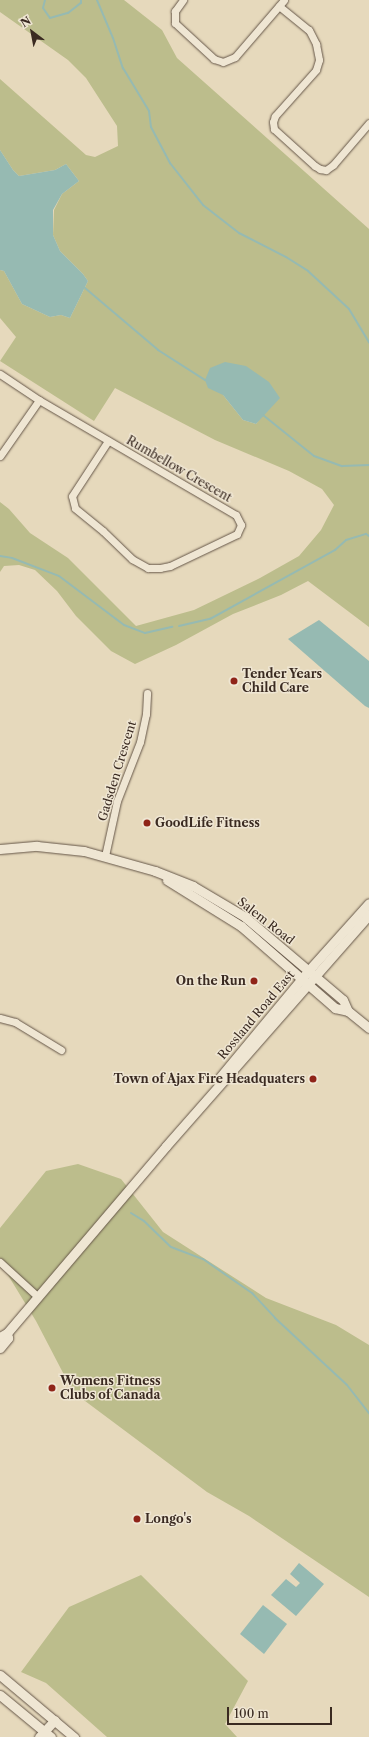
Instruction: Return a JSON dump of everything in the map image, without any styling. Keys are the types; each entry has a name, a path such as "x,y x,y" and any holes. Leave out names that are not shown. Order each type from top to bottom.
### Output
{"main road":[{"name":"Salem Road","path":"0,849 36,846 84,851 155,871 193,886 245,917 343,1000 348,1011"},
{"name":"Salem Road","path":"155,871 189,895 221,912 241,926 335,1008 348,1011 369,1028"},
{"name":"Rossland Road East","path":"306,982 308,971 369,903"},
{"name":"Rossland Road East","path":"0,1348 8,1338 4,1335 306,982 316,977 369,915"},
{"path":"0,1675 74,1737"},
{"path":"0,1695 45,1735 55,1720"}],"street":[{"path":"183,0 175,11 175,23 214,59 223,62 235,57 281,3 309,30 316,44 319,60 316,70 276,116 273,122 274,129 320,170 326,170 333,165 369,123"},
{"name":"Rumbellow Crescent","path":"0,374 39,400 236,515 241,525 237,534 170,566 148,568 132,559 103,531 75,508 72,496 108,441"},
{"path":"0,456 39,400"},
{"name":"Gadsden Crescent","path":"105,856 117,801 140,742 146,714 147,693"},
{"path":"0,1018 15,1022 61,1050"},
{"path":"0,1262 38,1297"}],"green space":[{"path":"0,0 124,0 162,30 177,58 369,229 369,627 308,581 281,595 233,614 176,645 135,664 111,651 76,616 57,591 35,570 19,565 4,566 0,572 0,502 9,509 30,533 68,558 136,626 194,610 260,578 299,556 321,530 334,505 322,489 289,471 215,440 115,388 94,421 0,361 16,337 0,318 0,270 4,271 22,304 50,317 61,315 70,318 88,281 60,251 53,235 54,210 62,194 79,181 66,164 55,170 19,176 13,170 0,150 0,79 86,155 95,157 118,146 117,126 86,78 68,60 0,12","holes":["223,395 263,415 256,424 243,420"]},
{"path":"78,1164 121,1179 163,1232 266,1298 336,1325 369,1345 369,1597 249,1516 207,1492 73,1392 36,1321 0,1262 0,1228 46,1171"},
{"path":"141,1575 248,1681 225,1724 237,1737 107,1737 46,1683 21,1672 69,1607"}],"water":[{"path":"0,150 13,170 19,176 55,170 66,164 79,181 62,194 53,210 53,235 60,251 88,281 70,318 61,315 50,317 22,304 4,271 0,270"},
{"path":"225,362 246,366 269,382 280,398 256,424 243,420 223,395 208,388 205,380 210,368"},
{"path":"319,620 369,661 369,708 288,639"},
{"path":"299,1563 324,1584 296,1616 271,1595 286,1579 296,1587 300,1583 290,1574"},
{"path":"263,1605 287,1624 264,1654 240,1634"}],"waterway":[{"path":"45,0 43,8 50,18 68,13 81,3 81,0"},
{"path":"97,0 113,38 123,68 149,111 151,127 170,163 203,205 239,233 286,257 308,271 349,309 369,342"},
{"path":"85,288 158,350 205,380"},
{"path":"263,415 314,456 342,466 369,465"},
{"path":"179,626 210,619 335,550 346,540 366,534 369,536"},
{"path":"0,556 12,558 59,576 124,625 145,633 172,627"},
{"path":"131,1213 144,1221 171,1247 203,1259 252,1293 275,1318 347,1385 369,1413"}],"place":[{"name":"Tender Years Child Care","path":"234,681"},
{"name":"GoodLife Fitness","path":"147,823"},
{"name":"On the Run","path":"254,981"},
{"name":"Town of Ajax Fire Headquaters","path":"313,1079"},
{"name":"Womens Fitness Clubs of Canada","path":"52,1388"},
{"name":"Longo's","path":"137,1519"}]}
